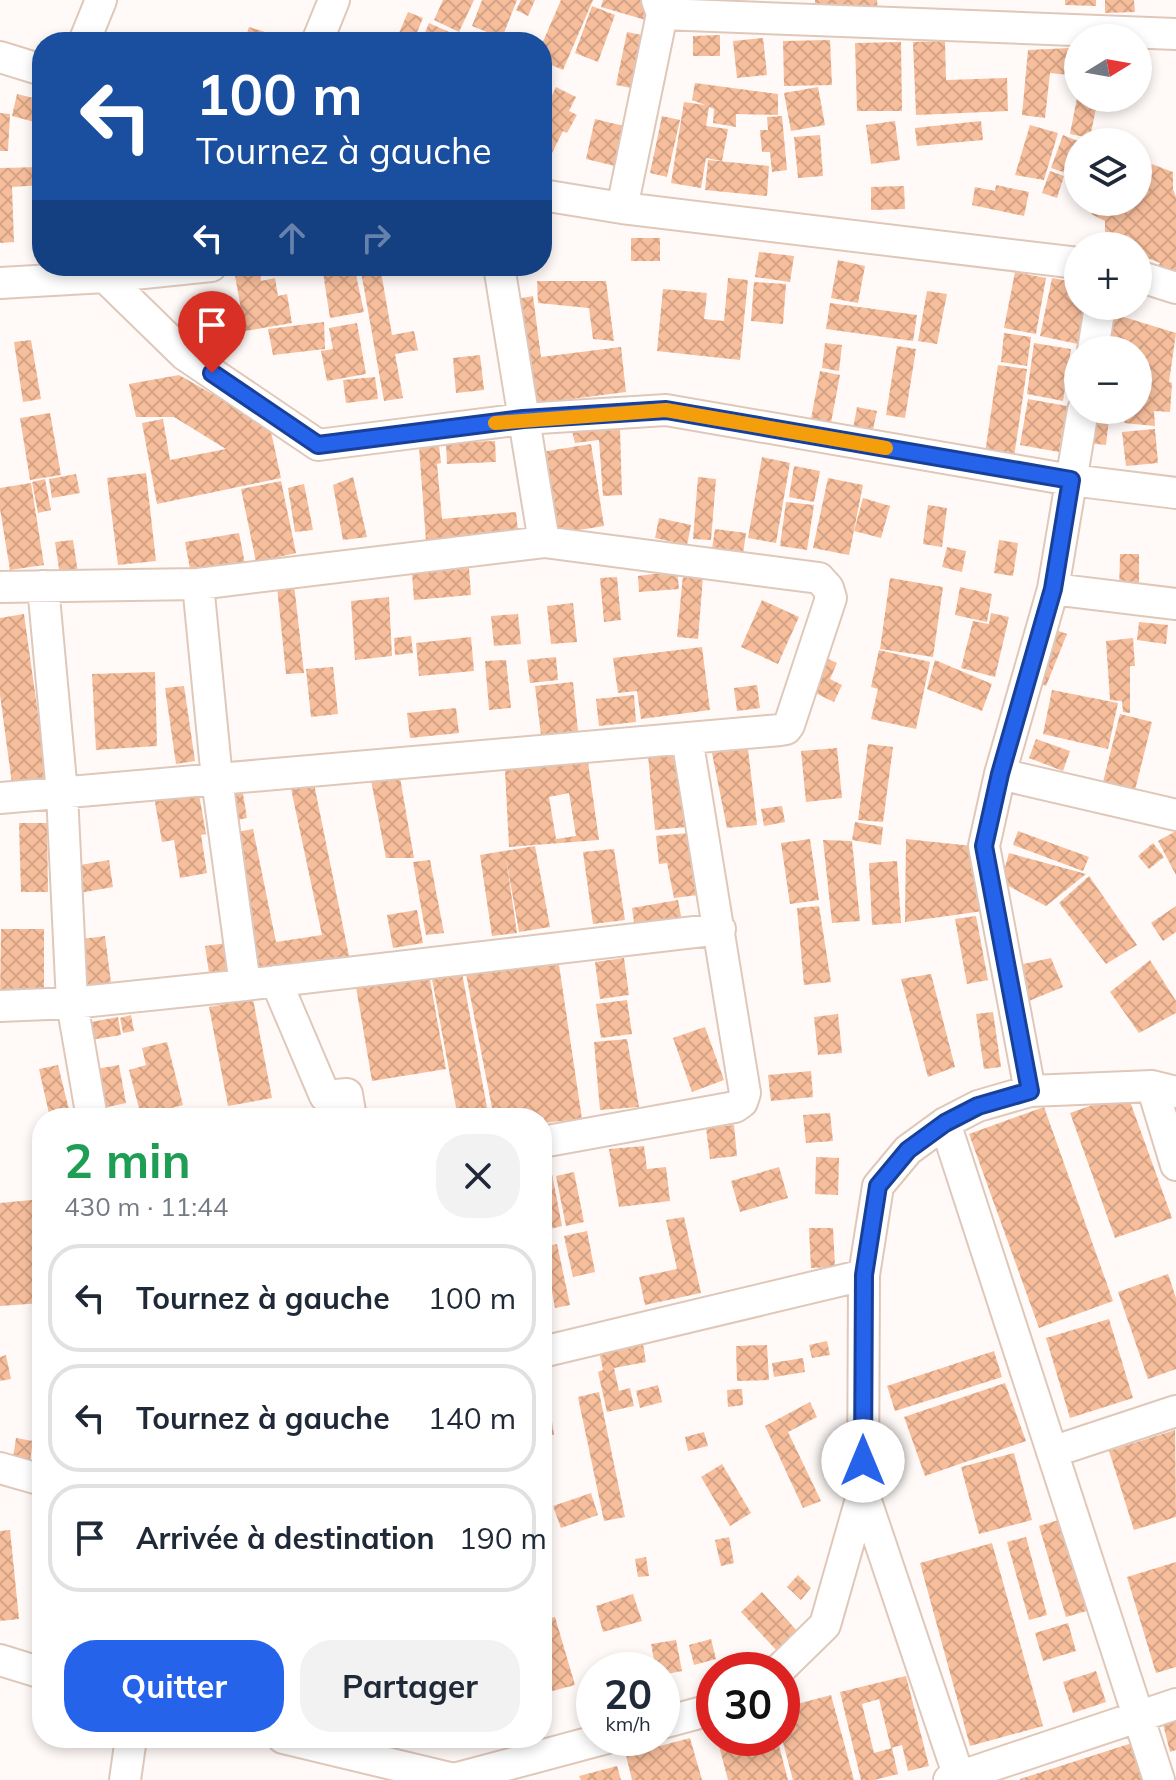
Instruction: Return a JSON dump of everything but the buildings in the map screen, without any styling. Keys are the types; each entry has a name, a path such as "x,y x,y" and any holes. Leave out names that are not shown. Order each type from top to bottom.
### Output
{"street":[{"path":"88,32 101,0"},
{"path":"321,32 334,0"},
{"path":"622,208 660,7 896,12 1176,34"},
{"path":"0,57 32,67"},
{"path":"552,197 622,208 1064,261"},
{"path":"0,283 61,276"},
{"path":"110,276 185,355 318,445 523,419 666,410 1071,480 1176,493"},
{"path":"501,276 544,542"},
{"path":"1152,280 1176,288"},
{"path":"1030,1091 984,846 1000,774 1053,589 1081,424"},
{"path":"0,587 198,584 544,542 819,578 828,588 831,598 786,729 0,798"},
{"path":"198,584 217,779 245,985"},
{"path":"43,586 62,793 72,1003 90,1108"},
{"path":"1053,589 1176,604"},
{"path":"552,1140 735,1107 742,1102 745,1093 687,738"},
{"path":"1000,774 1176,815"},
{"path":"0,1006 72,1003 245,985 720,929"},
{"path":"276,981 325,1096 347,1094 349,1108"},
{"path":"797,1652 825,1625 863,1492 864,1275 878,1186 908,1150 945,1123 978,1106 1030,1091 1164,1089 1176,1165"},
{"path":"945,1123 1159,1780"},
{"path":"552,1350 864,1275"},
{"path":"1052,1452 1176,1411"},
{"path":"0,1468 32,1477"},
{"path":"863,1492 956,1779 1176,1704"},
{"path":"0,1660 32,1670"},
{"path":"324,1748 454,1780 576,1747"},
{"path":"125,1780 130,1748"}],"slow traffic":[{"path":"495,423 666,410 886,448"}],"route":[{"path":"212,373 318,445 523,419 666,410 1071,480 1053,589 1000,774 984,846 1030,1091 978,1106 945,1123 908,1150 878,1186 864,1275 863,1461"}]}
